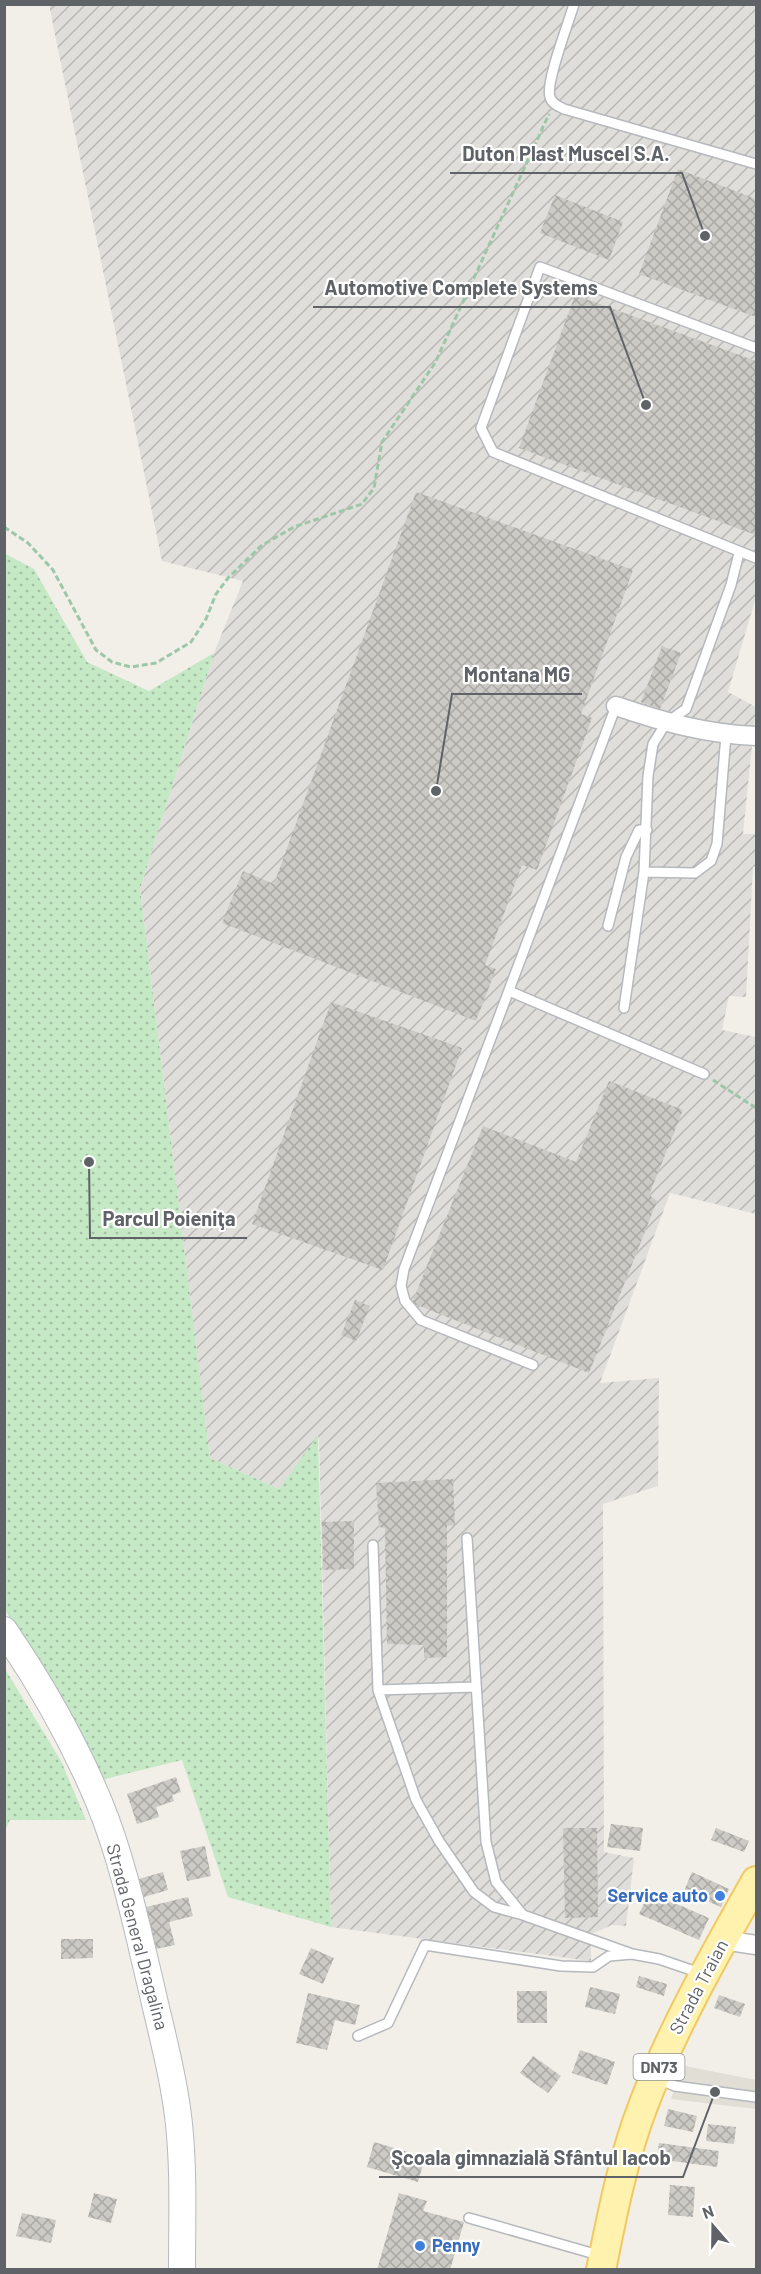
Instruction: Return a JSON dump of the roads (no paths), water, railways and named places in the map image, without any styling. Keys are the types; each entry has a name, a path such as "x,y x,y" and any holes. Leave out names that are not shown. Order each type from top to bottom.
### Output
{"main road":[{"name":"Strada General Dragalina","path":"4,1630 21,1654 79,1757 100,1803 131,1904 171,2074 179,2124 182,2270"},
{"name":"Strada Traian","path":"602,2263 635,2129 654,2078 704,1975 756,1881"}],"street":[{"path":"616,706 666,723 726,735 756,736"},
{"path":"723,1940 756,1945"}],"lane":[{"path":"574,4 550,81 549,95 554,103 564,109 756,164"},
{"path":"756,348 540,267 481,428 493,452 756,558"},
{"path":"624,1008 644,872 648,776 653,744 666,723 686,709 731,585 739,553"},
{"path":"533,1365 421,1320 405,1301 401,1286 404,1269 616,706"},
{"path":"644,872 695,873 711,861 717,844 726,735"},
{"path":"608,926 626,857 639,830 646,830"},
{"path":"509,991 704,1074"},
{"path":"467,1538 486,1842 496,1882 523,1915"},
{"path":"373,1545 378,1690 416,1800 439,1842 474,1892 494,1907 632,1954 659,1959 704,1975"},
{"path":"378,1690 476,1687"},
{"path":"358,2036 388,2023 425,1945 561,1966 593,1967 609,1956 632,1954"},
{"path":"654,2078 675,2086 756,2097"},
{"path":"469,2218 602,2263"}],"place":[{"name":"Duton Plast Muscel S.A.","path":"705,236"},
{"name":"Automotive Complete Systems","path":"646,405"},
{"name":"Montana MG","path":"436,791"},
{"name":"Parcul Poieniţa","path":"89,1162"},
{"name":"Service auto","path":"720,1896"},
{"name":"Şcoala gimnazială Sfântul Iacob","path":"715,2092"},
{"name":"Penny","path":"420,2246"}]}
